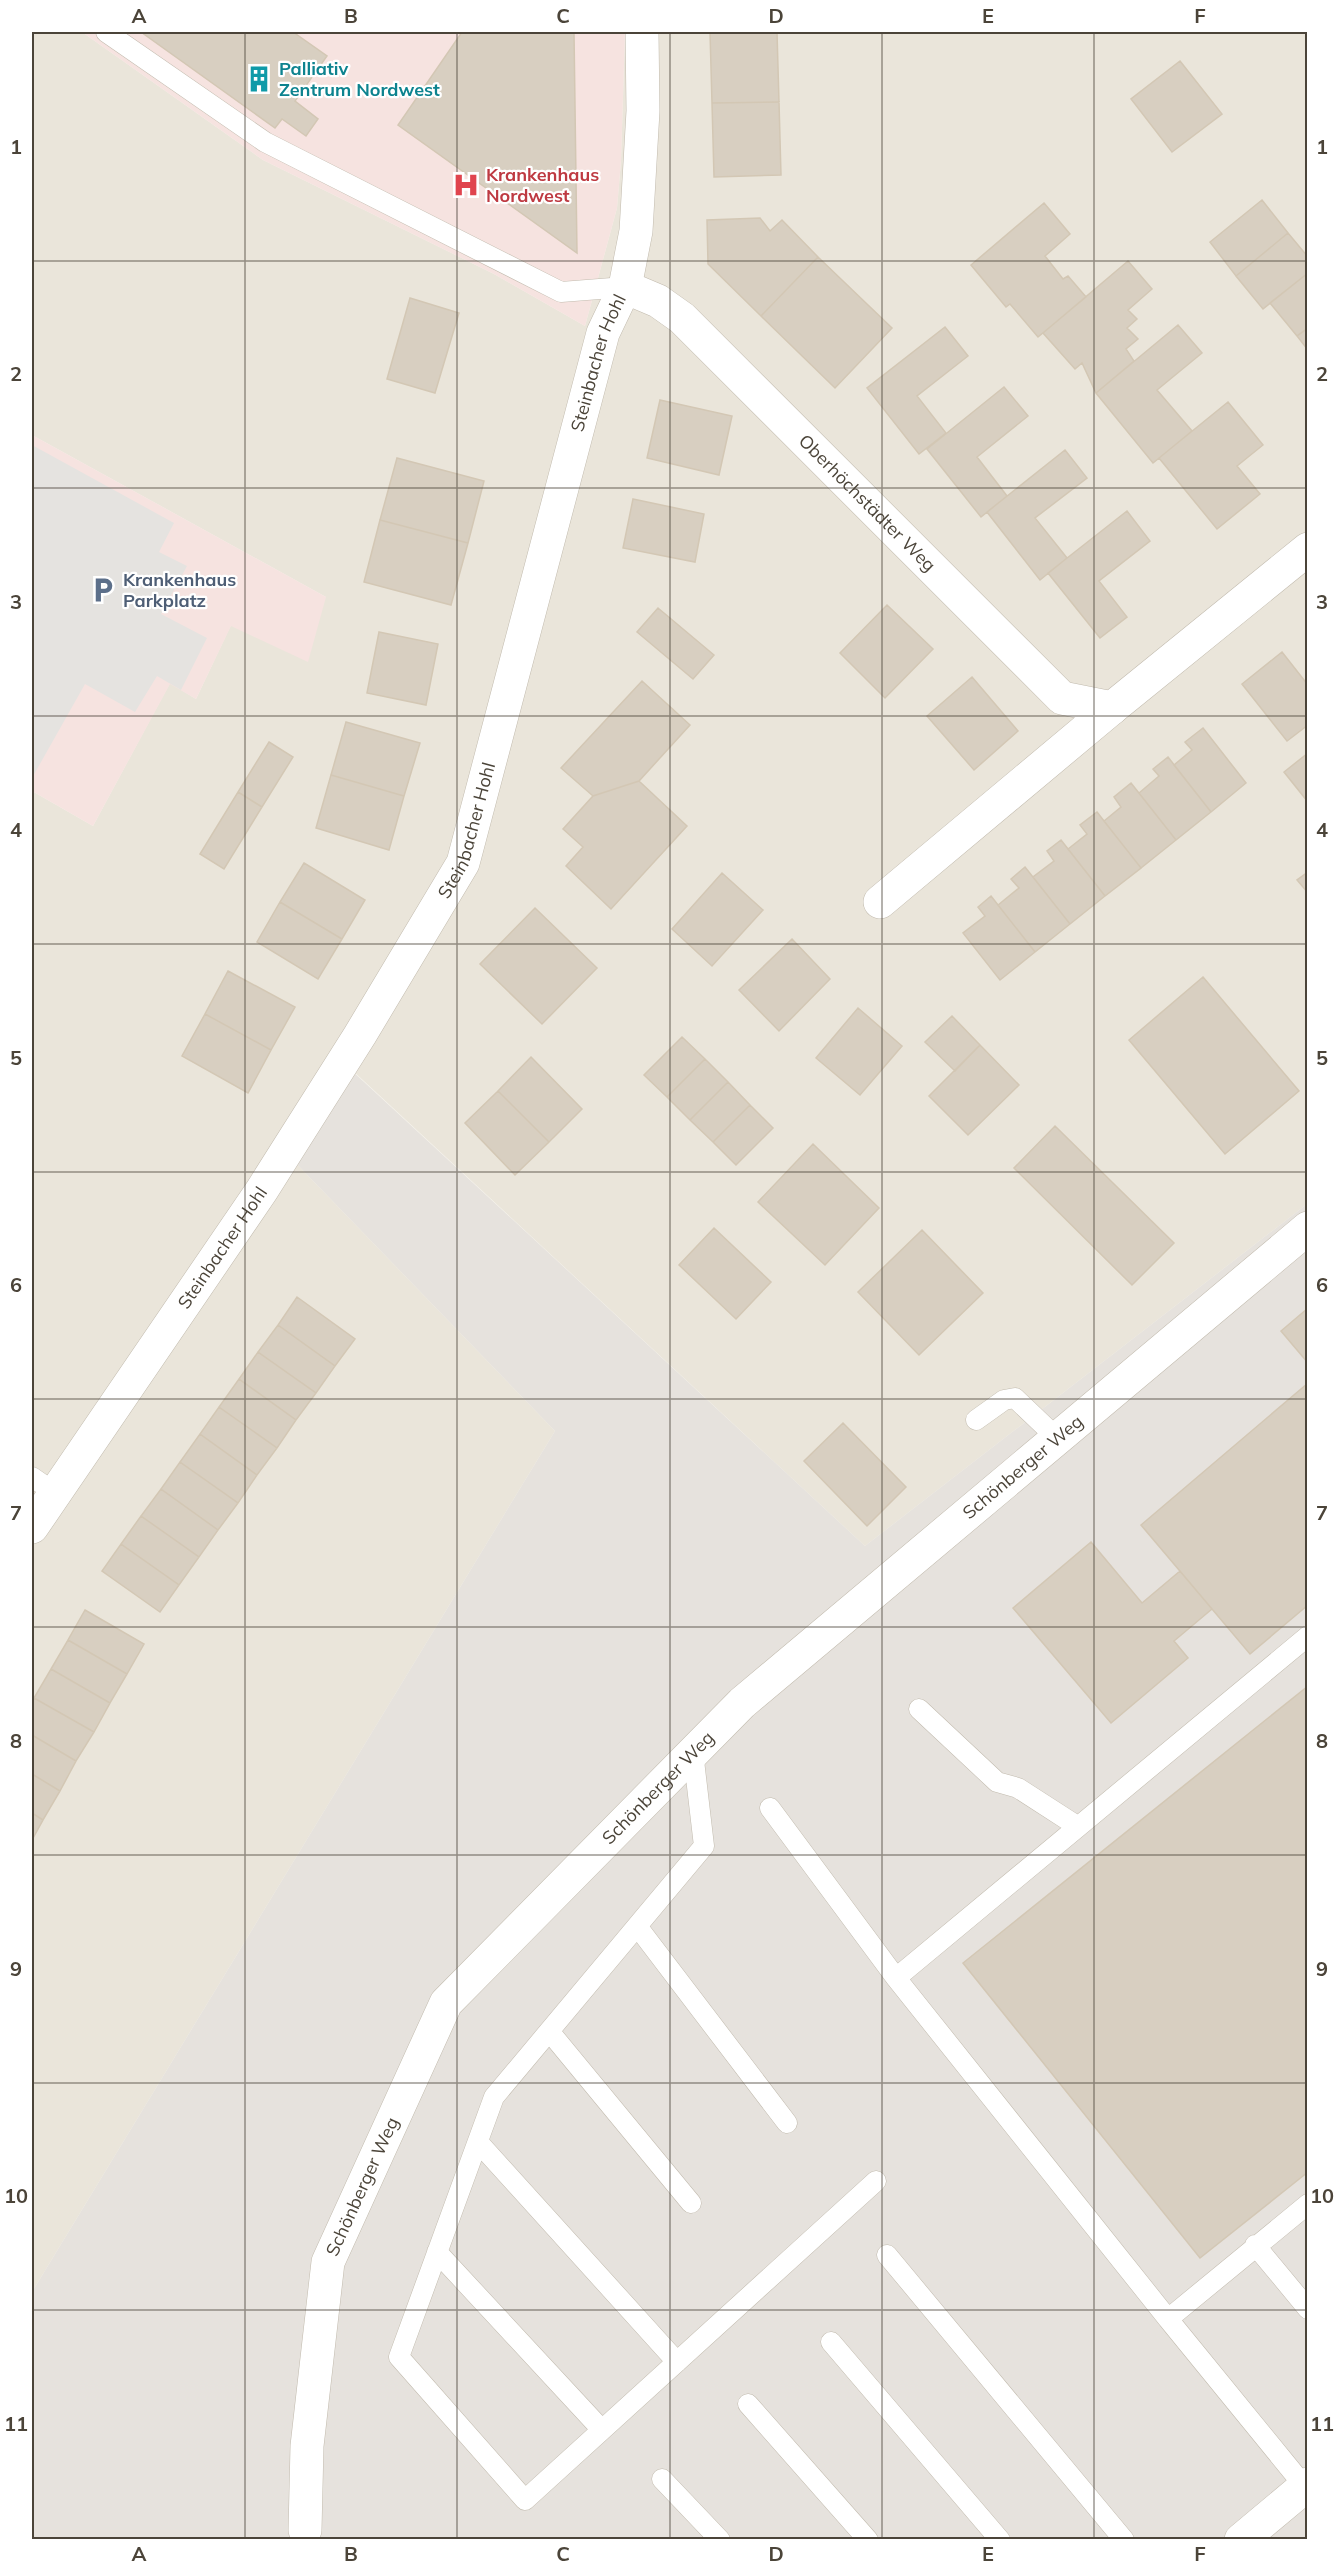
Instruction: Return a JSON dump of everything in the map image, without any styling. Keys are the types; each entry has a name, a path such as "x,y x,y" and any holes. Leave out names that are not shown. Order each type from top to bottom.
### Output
{"street":[{"name":"Steinbacher Hohl","path":"32,1527 43,1485 262,1190 360,1035 463,863 603,333 624,287 636,231 644,111 642,32"},
{"name":"Oberhöchstädter Weg","path":"624,287 658,301 682,318 1062,698 1112,708"},
{"path":"880,902 1112,708 1308,549"},
{"name":"Schönberger Weg","path":"305,2530 307,2446 328,2262 446,2002 742,1703 1308,1228"},
{"path":"1241,2540 1306,2485"}],"lane":[{"path":"106,32 264,142 561,292 624,287"},
{"path":"976,1420 1004,1400 1015,1398 1057,1438"},
{"path":"896,1978 1308,1636"},
{"path":"919,1710 997,1782 1018,1788 1077,1826"},
{"path":"693,1752 704,1846 494,2097 399,2357 525,2500 876,2181"},
{"path":"770,1808 896,1978 1168,2319 1306,2485"},
{"path":"637,1926 787,2123"},
{"path":"549,2031 692,2203"},
{"path":"478,2142 677,2362"},
{"path":"1168,2319 1308,2204"},
{"path":"1256,2245 1308,2308"},
{"path":"437,2252 602,2430"},
{"path":"887,2255 1124,2540"},
{"path":"831,2342 1000,2540"},
{"path":"748,2404 868,2540"},
{"path":"662,2479 720,2540"}],"shaded area":[{"path":"32,32 82,32 263,160 494,274 585,326 617,208 621,161 625,32 1307,32 1307,1204 865,1546 351,1069 287,1154 555,1431 32,2292 32,791 93,826 170,683 196,699 231,625 326,597 32,435"},
{"name":"Krankenhaus Nordwest","path":"82,32 625,32 621,161 617,208 585,326 494,274 263,160"},
{"path":"32,435 326,597 308,662 231,626 196,699 170,684 93,826 32,791"},
{"name":"Krankenhaus Parkplatz","path":"32,445 174,523 159,552 187,566 161,614 207,638 181,690 157,676 135,712 85,684 32,778"},
{"path":"350,1069 865,1546 1307,1204 1307,2539 32,2539 32,2292 555,1431 287,1154"}],"building":[{"name":"Palliativ Zentrum Nordwest","path":"141,32 293,32 327,56 295,101 318,119 306,136 282,119 275,128"},
{"path":"462,32 574,32 577,253 398,125"},
{"path":"710,32 777,32 779,102 712,103"},
{"path":"1180,61 1222,114 1172,152 1131,99"},
{"path":"779,102 781,175 714,177 712,103"},
{"path":"1262,200 1288,233 1236,276 1210,242"},
{"path":"1044,203 1070,234 1045,256 1063,279 1068,276 1086,297 1038,337 1010,304 1006,307 971,265"},
{"path":"760,218 770,231 782,220 818,257 761,316 708,264 707,220"},
{"path":"1288,233 1308,257 1308,273 1263,309 1236,276"},
{"path":"818,257 892,328 835,388 761,316"},
{"path":"1128,261 1152,289 1128,310 1137,319 1127,328 1138,339 1126,349 1134,361 1096,393 1082,363 1075,369 1043,333"},
{"path":"1308,273 1308,328 1297,336 1270,303"},
{"path":"410,298 459,313 435,393 387,379"},
{"path":"1178,325 1202,353 1157,390 1192,431 1153,463 1096,393"},
{"path":"945,327 968,356 917,396 946,433 919,454 867,388"},
{"path":"1308,328 1308,350 1297,336"},
{"path":"1004,387 1028,416 977,457 1007,496 981,517 927,449"},
{"path":"660,400 732,416 719,475 647,458"},
{"path":"1228,402 1263,445 1237,466 1260,494 1217,529 1159,458"},
{"path":"1065,450 1087,478 1035,518 1067,558 1040,580 987,512"},
{"path":"397,458 484,481 468,543 380,520"},
{"path":"633,499 704,514 695,562 623,548"},
{"path":"1127,511 1150,541 1099,581 1127,617 1100,638 1048,573"},
{"path":"380,520 468,543 451,605 364,582"},
{"path":"887,605 933,649 885,698 840,653"},
{"path":"658,608 714,655 693,679 637,632"},
{"path":"379,632 438,644 426,705 367,693"},
{"path":"1282,652 1308,685 1308,725 1287,741 1242,684"},
{"path":"972,677 1018,731 974,770 927,716"},
{"path":"642,681 690,725 639,781 593,796 561,768"},
{"path":"346,722 420,743 404,796 331,775"},
{"path":"1203,728 1246,783 1211,812 1174,765 1192,750 1185,742"},
{"path":"269,742 293,757 262,807 238,792"},
{"path":"1308,753 1308,802 1284,772"},
{"path":"1168,757 1211,812 1176,840 1139,793 1159,776 1153,769"},
{"path":"331,775 404,796 389,850 316,828"},
{"path":"639,781 687,826 611,909 566,866 583,847 563,829 593,796"},
{"path":"1131,783 1176,840 1141,868 1104,821 1121,807 1114,797"},
{"path":"238,792 262,807 224,869 200,854"},
{"path":"1097,812 1141,868 1105,896 1068,849 1087,834 1080,825"},
{"path":"1061,840 1105,896 1070,924 1033,877 1054,861 1047,851"},
{"path":"304,863 365,900 342,939 280,902"},
{"path":"1025,867 1070,924 1035,952 998,905 1019,888 1011,879"},
{"path":"1308,872 1308,893 1297,880"},
{"path":"722,873 763,910 712,966 672,929"},
{"path":"991,896 1035,952 1000,980 963,933 985,916 978,907"},
{"path":"280,902 342,939 318,979 257,942"},
{"path":"535,908 597,968 542,1024 480,964"},
{"path":"792,939 830,979 779,1031 739,990"},
{"path":"228,971 295,1007 271,1050 205,1014"},
{"path":"1203,977 1299,1091 1225,1154 1129,1040"},
{"path":"858,1008 902,1046 860,1095 816,1058"},
{"path":"205,1014 271,1050 248,1093 182,1056"},
{"path":"952,1016 980,1045 955,1071 925,1042"},
{"path":"682,1037 705,1059 667,1097 644,1075"},
{"path":"980,1045 1019,1085 968,1135 929,1096"},
{"path":"531,1057 582,1109 549,1142 498,1091"},
{"path":"705,1059 728,1082 690,1120 667,1097"},
{"path":"728,1082 750,1105 713,1142 690,1120"},
{"path":"498,1091 549,1142 515,1175 465,1123"},
{"path":"750,1105 773,1128 736,1165 713,1142"},
{"path":"1055,1126 1174,1243 1132,1285 1014,1168"},
{"path":"813,1144 879,1208 825,1265 758,1202"},
{"path":"714,1228 771,1282 736,1319 679,1265"},
{"path":"922,1230 983,1293 919,1355 858,1292"},
{"path":"297,1297 355,1339 335,1366 278,1325"},
{"path":"1308,1308 1308,1363 1281,1331"},
{"path":"278,1325 335,1366 316,1393 258,1352"},
{"path":"258,1352 316,1393 296,1420 239,1379"},
{"path":"239,1379 296,1420 277,1448 219,1407"},
{"path":"1308,1383 1308,1605 1250,1654 1141,1525"},
{"path":"219,1407 277,1448 257,1475 200,1434"},
{"path":"843,1423 906,1487 867,1526 804,1461"},
{"path":"200,1434 257,1475 238,1503 180,1462"},
{"path":"180,1462 238,1503 218,1530 161,1489"},
{"path":"161,1489 218,1530 199,1557 141,1516"},
{"path":"141,1516 199,1557 179,1585 121,1544"},
{"path":"1091,1542 1142,1603 1180,1571 1212,1609 1174,1641 1188,1658 1111,1723 1013,1608"},
{"path":"121,1544 179,1585 160,1612 102,1571"},
{"path":"85,1610 144,1644 127,1674 68,1640"},
{"path":"68,1640 127,1674 110,1703 51,1669"},
{"path":"51,1669 110,1703 94,1732 34,1698"},
{"path":"1308,1686 1308,2172 1200,2258 963,1963"},
{"path":"34,1698 94,1732 76,1761 32,1735"},
{"path":"32,1735 76,1761 60,1791 32,1774"},
{"path":"32,1774 60,1791 43,1820 32,1813"},
{"path":"32,1813 43,1820 32,1840"}],"place":[{"name":"Palliativ Zentrum Nordwest","path":"259,79"},
{"name":"Krankenhaus Nordwest","path":"466,185"},
{"name":"Krankenhaus Parkplatz","path":"103,590"}]}
